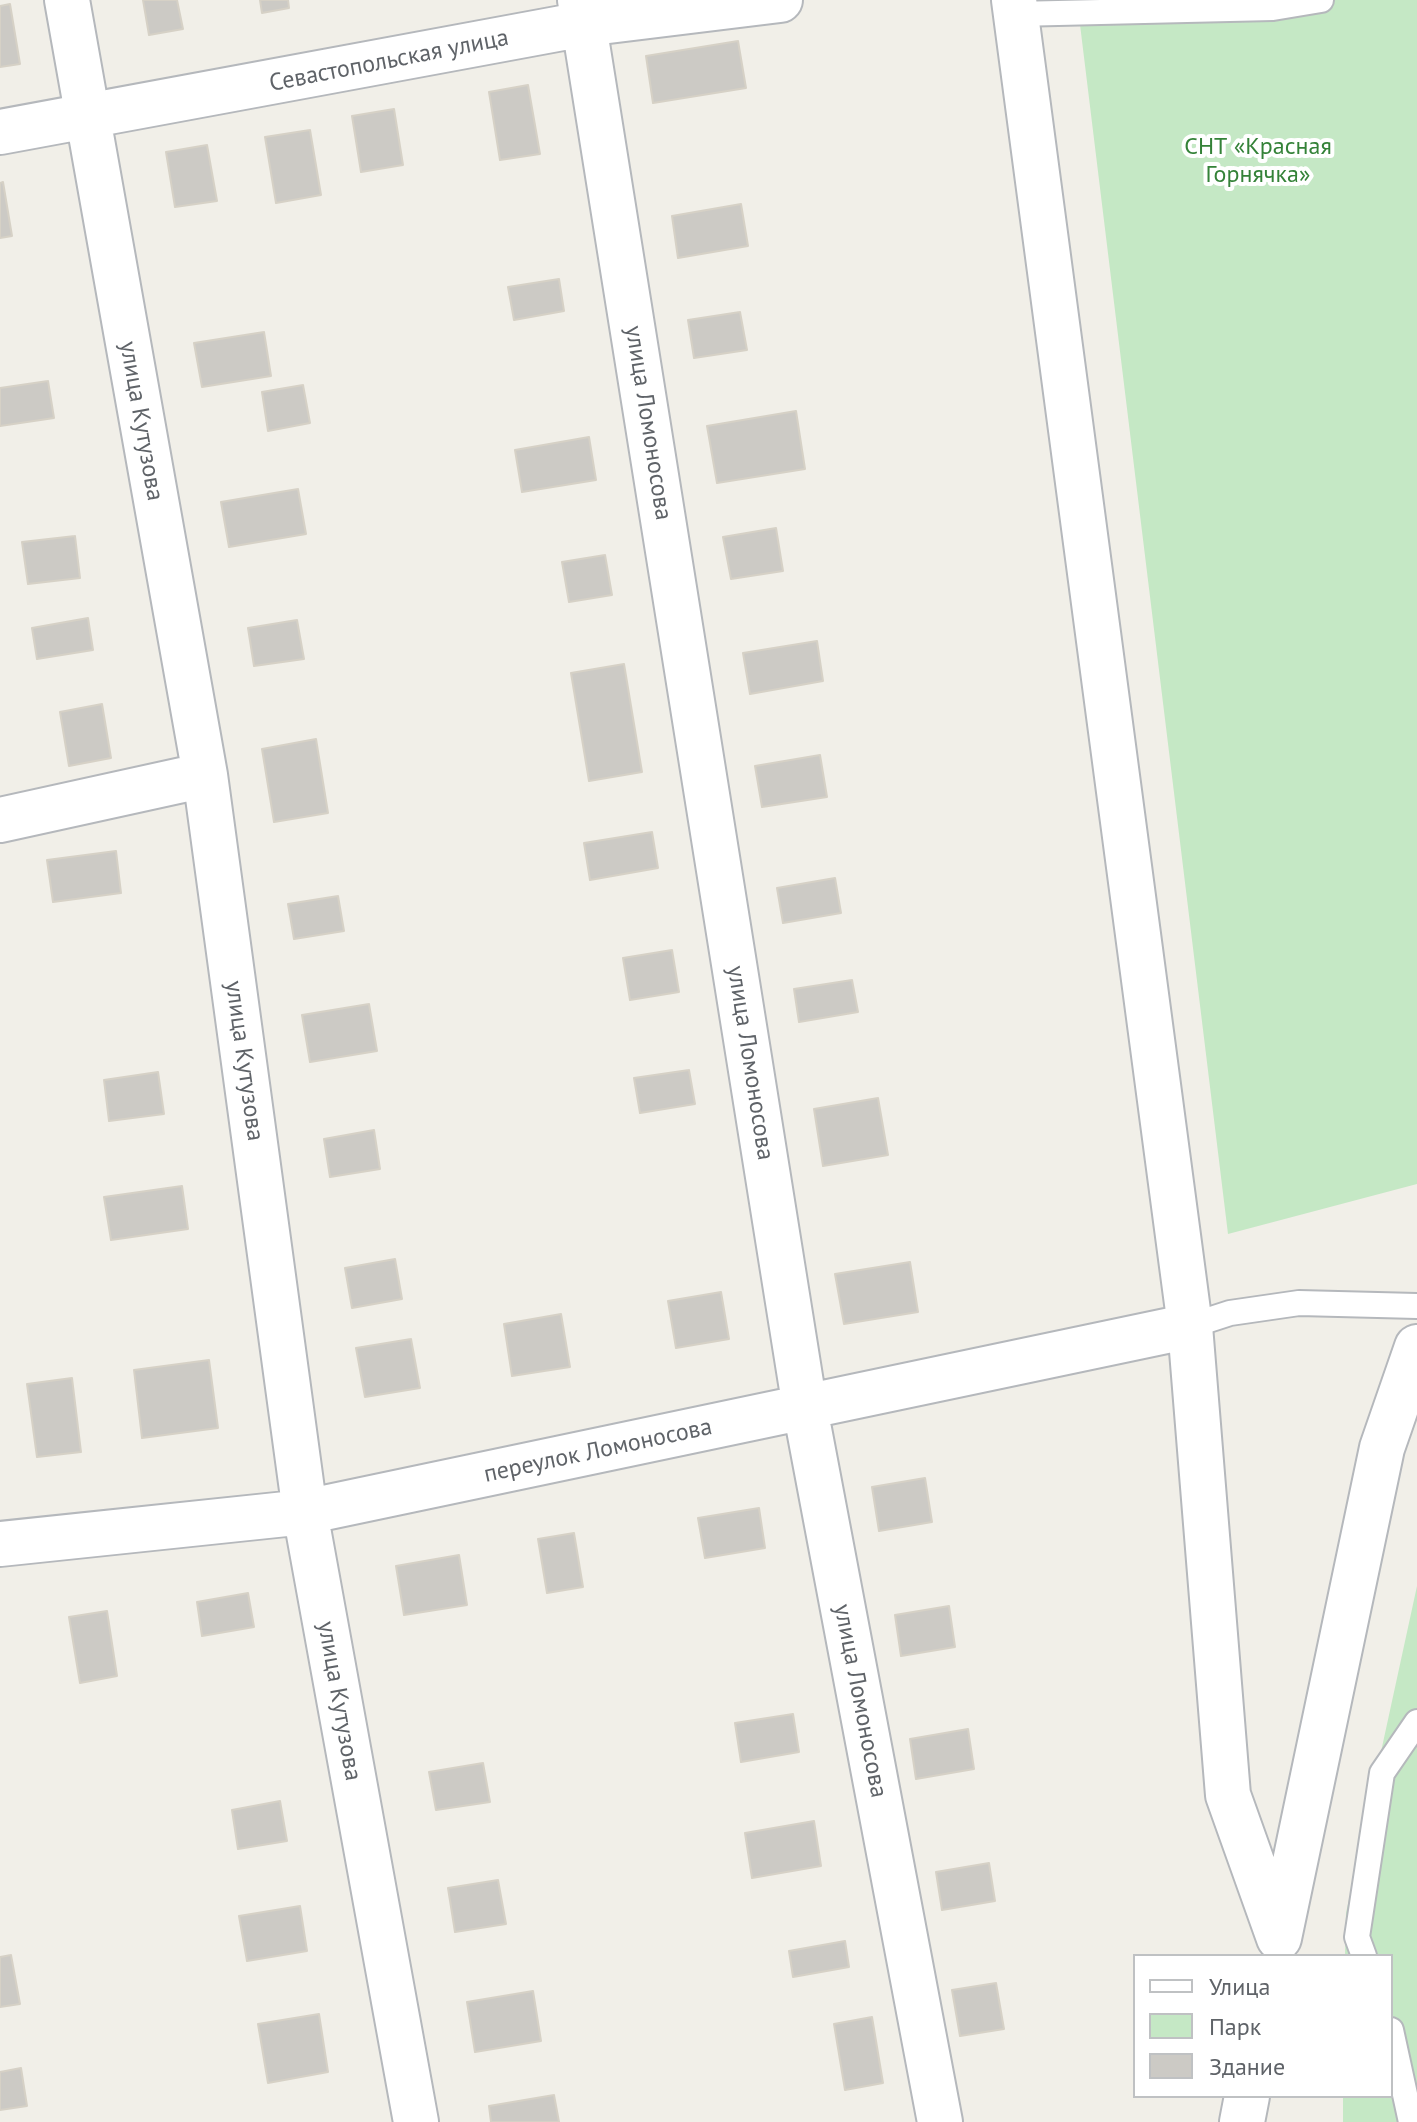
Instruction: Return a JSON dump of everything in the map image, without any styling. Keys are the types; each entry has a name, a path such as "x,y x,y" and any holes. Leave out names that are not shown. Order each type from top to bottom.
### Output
{"street":[{"name":"улица Кутузова","path":"67,0 205,775 305,1512 416,2122"},
{"name":"Севастопольская улица","path":"0,132 86,118 582,12 780,0"},
{"path":"1014,7 1190,1326 1228,1795 1277,1947"},
{"name":"улица Ломоносова","path":"582,12 805,1408 940,2122"},
{"path":"0,820 205,775"},
{"name":"переулок Ломоносова","path":"0,1544 305,1512 1190,1326"},
{"path":"1277,1947 1382,1448 1417,1347"},
{"path":"1242,2122 1247,2098"}],"lane":[{"path":"1014,7 1273,8 1321,0"},
{"path":"1190,1326 1230,1313 1299,1303 1417,1306"},
{"path":"1363,1954 1357,1937 1382,1773 1417,1722"},
{"path":"1393,2039 1411,2122"}],"green space":[{"name":"СНТ «Красная Горнячка»","path":"1077,0 1417,0 1417,1184 1228,1234"},
{"path":"1417,1586 1417,2122 1343,2122 1343,2098 1393,2098 1393,1954 1345,1954 1346,1913"}],"building":[{"path":"143,0 177,0 183,29 149,35"},
{"path":"260,0 288,0 289,8 262,13"},
{"path":"10,4 20,64 0,67 0,6"},
{"path":"738,41 746,88 653,103 646,56"},
{"path":"528,85 540,154 500,160 489,92"},
{"path":"394,109 403,165 361,172 352,116"},
{"path":"310,130 321,195 276,203 265,137"},
{"path":"207,145 217,201 175,207 166,152"},
{"path":"3,182 12,236 0,238 0,183"},
{"path":"741,204 748,246 678,258 672,216"},
{"path":"559,279 564,311 514,320 508,287"},
{"path":"740,312 747,350 694,358 688,320"},
{"path":"264,332 271,376 202,387 194,343"},
{"path":"48,381 54,418 0,426 0,388"},
{"path":"303,385 310,423 268,431 262,392"},
{"path":"796,411 805,469 717,483 707,426"},
{"path":"589,437 596,480 522,492 515,450"},
{"path":"298,489 306,534 229,547 221,502"},
{"path":"776,528 783,571 731,579 723,537"},
{"path":"75,536 80,578 28,584 22,542"},
{"path":"605,555 612,595 569,602 562,562"},
{"path":"88,618 93,650 37,659 32,628"},
{"path":"297,620 304,659 254,666 248,628"},
{"path":"817,641 823,681 750,694 743,653"},
{"path":"624,664 642,772 589,781 571,673"},
{"path":"102,704 111,758 69,766 60,712"},
{"path":"316,739 328,813 274,822 262,749"},
{"path":"820,755 827,797 762,807 755,766"},
{"path":"652,832 658,868 590,880 584,843"},
{"path":"116,851 121,893 53,902 47,860"},
{"path":"835,878 841,913 783,923 777,888"},
{"path":"338,896 344,931 294,939 288,904"},
{"path":"672,950 679,992 630,1000 623,958"},
{"path":"852,980 858,1012 799,1022 794,989"},
{"path":"369,1004 377,1051 310,1062 302,1015"},
{"path":"689,1070 695,1104 640,1113 634,1078"},
{"path":"158,1072 164,1114 109,1121 104,1080"},
{"path":"878,1098 888,1155 823,1166 814,1109"},
{"path":"374,1130 380,1169 330,1177 324,1139"},
{"path":"182,1186 188,1229 111,1240 104,1197"},
{"path":"395,1259 402,1299 352,1308 345,1268"},
{"path":"910,1262 918,1312 844,1324 835,1274"},
{"path":"721,1292 729,1339 676,1348 668,1301"},
{"path":"561,1314 570,1367 512,1376 504,1324"},
{"path":"411,1339 420,1388 365,1397 356,1348"},
{"path":"209,1360 218,1428 142,1438 134,1370"},
{"path":"72,1378 81,1452 37,1457 27,1384"},
{"path":"925,1478 932,1522 879,1531 872,1487"},
{"path":"759,1508 765,1548 705,1558 698,1518"},
{"path":"574,1533 583,1587 547,1593 538,1539"},
{"path":"459,1555 467,1605 404,1615 396,1566"},
{"path":"248,1593 254,1627 202,1636 197,1602"},
{"path":"949,1606 955,1647 901,1656 895,1615"},
{"path":"107,1611 117,1676 80,1683 69,1617"},
{"path":"793,1714 799,1752 741,1762 735,1723"},
{"path":"968,1729 974,1769 916,1779 910,1739"},
{"path":"483,1763 490,1802 436,1810 429,1772"},
{"path":"280,1801 287,1841 238,1849 232,1810"},
{"path":"814,1821 821,1866 752,1878 745,1833"},
{"path":"989,1863 995,1901 942,1910 936,1872"},
{"path":"498,1880 506,1924 455,1932 448,1888"},
{"path":"300,1906 307,1951 247,1961 239,1916"},
{"path":"845,1941 849,1967 793,1977 789,1951"},
{"path":"11,1955 20,2004 0,2007 0,1957"},
{"path":"996,1983 1004,2029 960,2036 952,1990"},
{"path":"533,1991 541,2041 475,2052 467,2002"},
{"path":"319,2014 328,2072 268,2083 258,2024"},
{"path":"872,2017 883,2083 845,2090 834,2024"},
{"path":"21,2068 27,2106 0,2110 0,2072"},
{"path":"554,2095 559,2122 491,2122 489,2106"}]}
